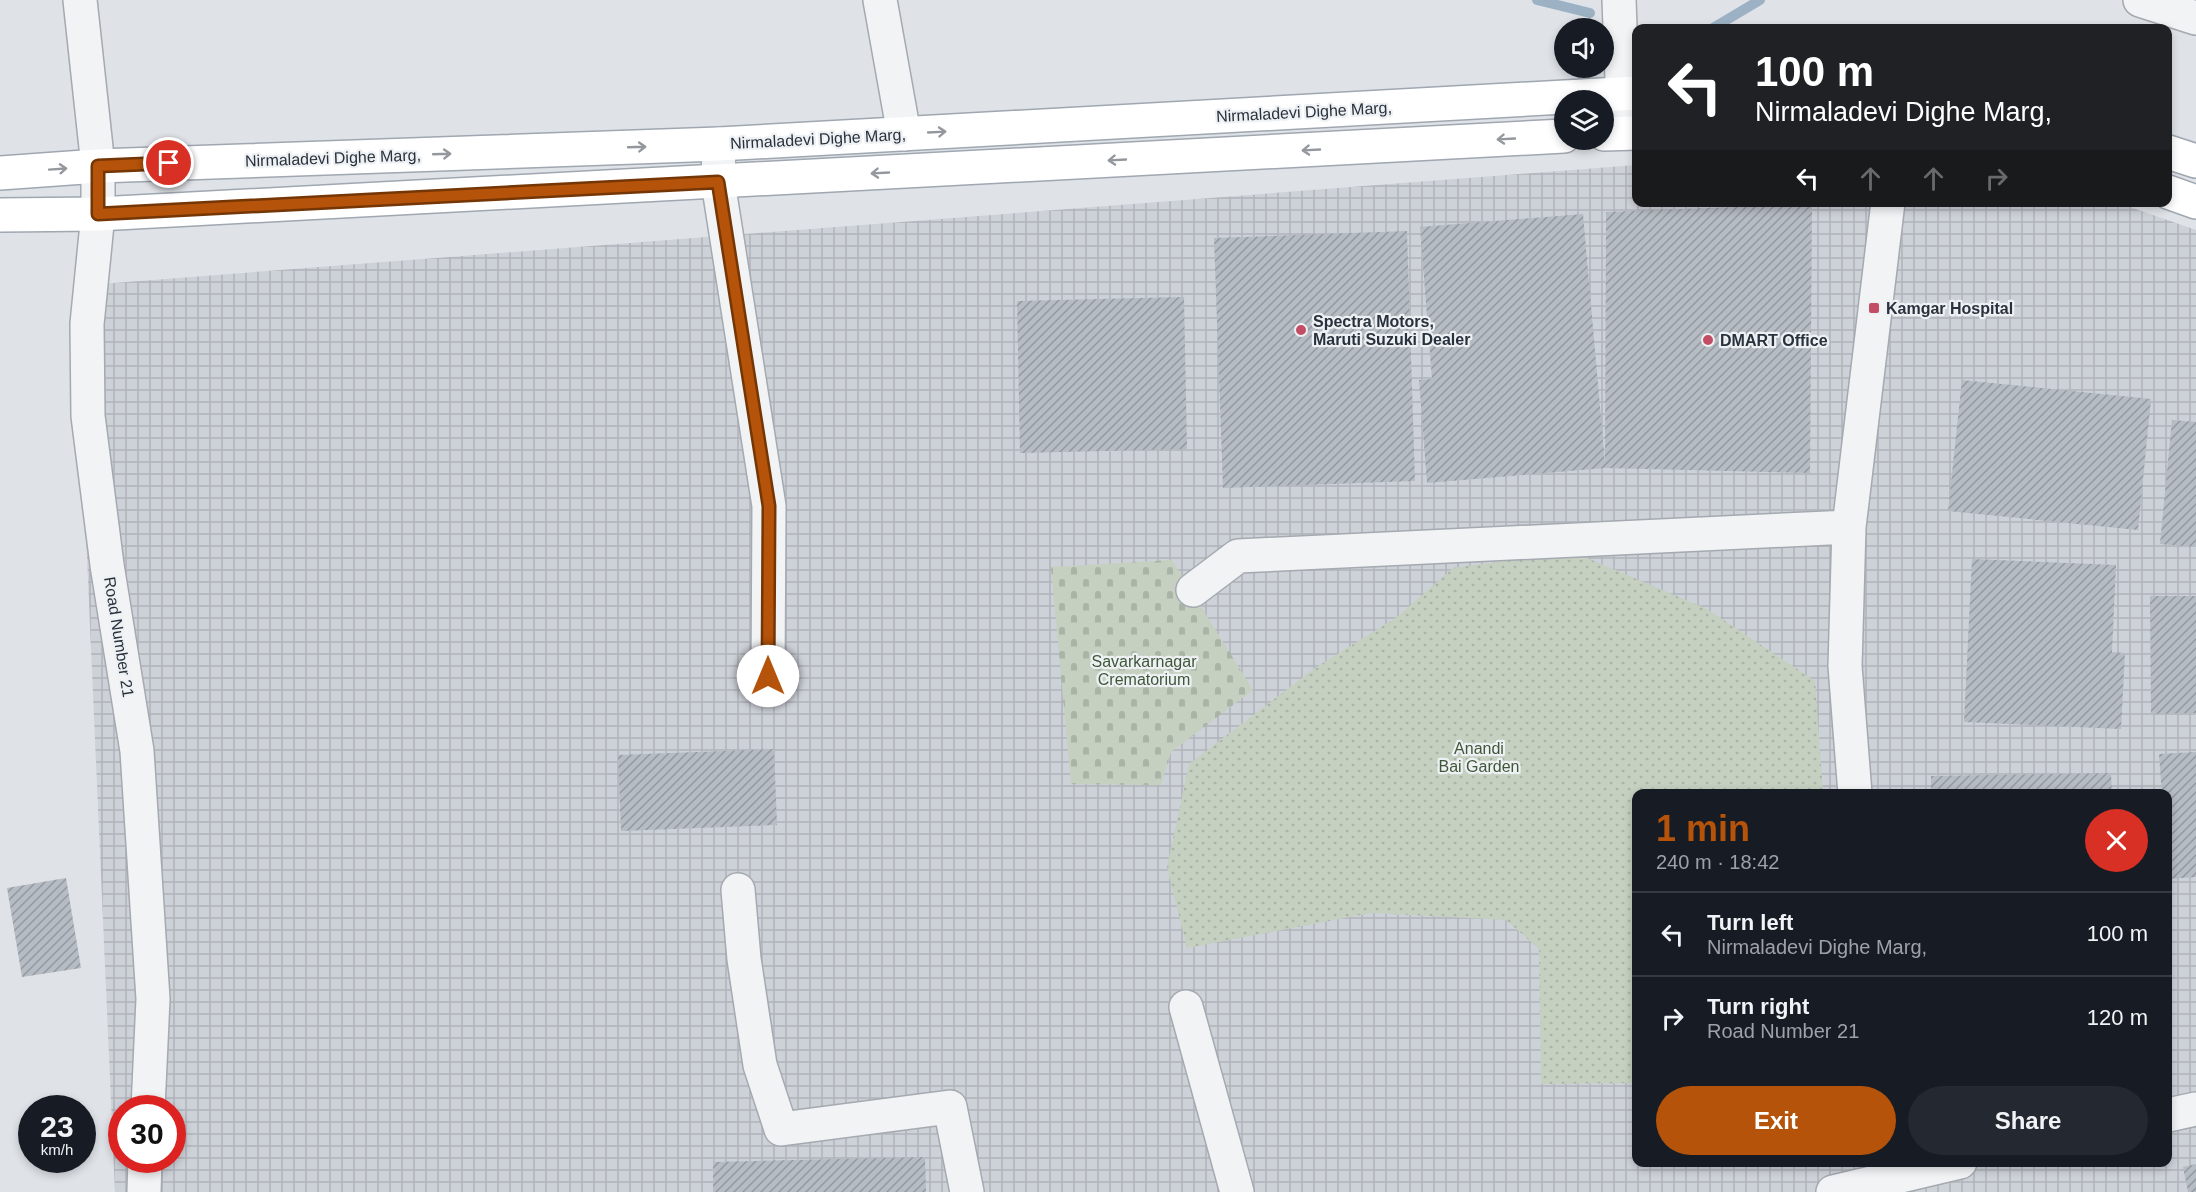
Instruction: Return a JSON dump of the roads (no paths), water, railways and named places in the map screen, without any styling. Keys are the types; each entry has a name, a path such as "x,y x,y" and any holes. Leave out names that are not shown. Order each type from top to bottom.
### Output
{"main road":[{"name":"Nirmaladevi Dighe Marg,","path":"0,173 98,166 719,144 1630,94"},
{"path":"0,215 98,214 1554,137"},
{"path":"2172,153 2196,161"},
{"path":"2172,193 2196,202"}],"street":[{"name":"Road Number 21","path":"80,0 98,166 98,214 87,324 88,416 107,565 137,751 153,999 149,1095"},
{"path":"880,0 904,134"},
{"path":"1619,0 1630,94 1621,133"},
{"path":"2140,0 2196,18"},
{"path":"719,144 718,182 769,506 768,676"},
{"path":"1855,789 1845,666 1849,526 1887,207"},
{"path":"1193,590 1238,556 1849,526"},
{"path":"738,890 744,959 760,1065 781,1129 950,1107 967,1192"},
{"path":"1186,1006 1237,1192"},
{"path":"2172,1114 2196,1109"},
{"path":"1833,1192 1937,1167"},
{"path":"144,1192 145,1173"}],"waterway":[{"path":"1537,0 1590,13"},
{"path":"1720,24 1760,0"}],"place":[{"name":"Kamgar Hospital","path":"1874,308"},
{"name":"Spectra Motors, Maruti Suzuki Dealer","path":"1301,330"},
{"name":"DMART Office","path":"1708,340"}],"park label":[{"name":"Savarkarnagar Crematorium","path":"1144,670"},
{"name":"Anandi Bai Garden","path":"1479,757"}]}
